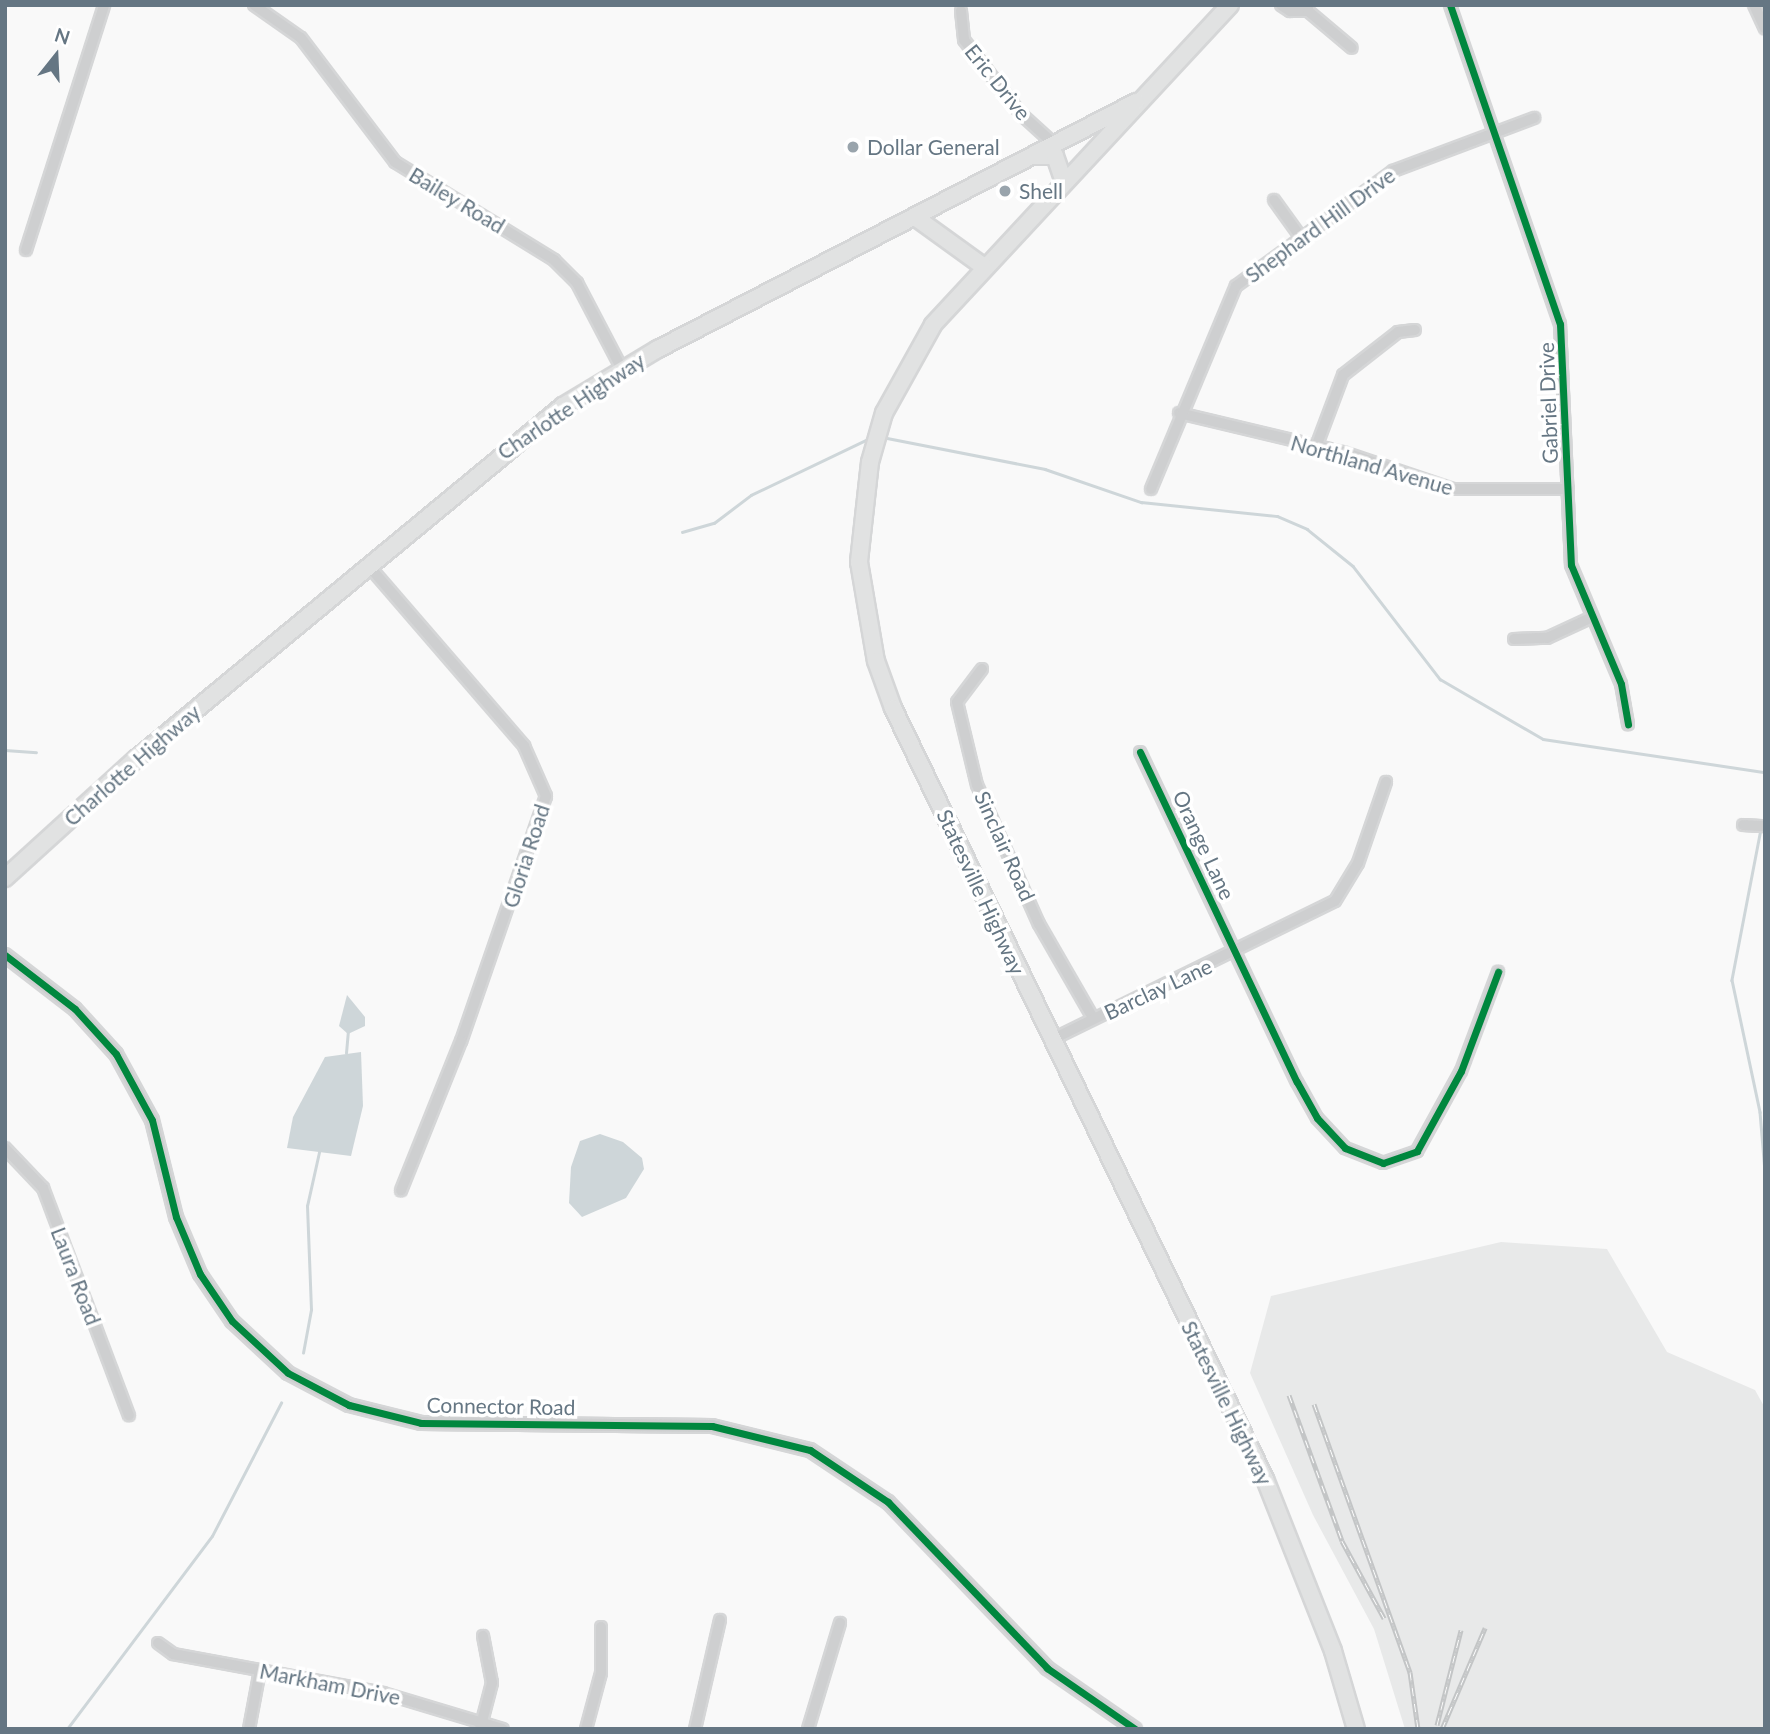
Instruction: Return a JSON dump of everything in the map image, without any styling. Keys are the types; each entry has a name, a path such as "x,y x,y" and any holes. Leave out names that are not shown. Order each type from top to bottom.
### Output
{"main road":[{"name":"Charlotte Highway","path":"5,878 512,443 622,369 1145,99 1230,5"},
{"name":"Statesville Highway","path":"1145,99 984,267 933,325 884,413 867,474 859,562 867,624 893,708 1265,1479 1333,1651 1356,1729"},
{"path":"1058,142 1088,157"},
{"path":"1034,155 1088,157"},
{"path":"1034,155 1055,156 1064,182"},
{"path":"915,217 984,267"}],"street":[{"path":"26,250 104,5"},
{"name":"Bailey Road","path":"254,5 301,38 395,162 554,260 577,283 622,369"},
{"path":"1281,5 1308,8 1352,48"},
{"name":"Gabriel Drive","path":"1450,5 1491,133 1560,324 1572,565 1590,618 1621,684 1628,724"},
{"path":"1754,5 1765,29"},
{"name":"Eric Drive","path":"961,11 964,40 1021,114 1058,142"},
{"name":"Shephard Hill Drive","path":"1151,489 1179,414 1236,286 1300,236 1393,171 1534,118"},
{"path":"1274,200 1300,236"},
{"path":"1316,447 1343,375 1398,332 1415,330"},
{"name":"Northland Avenue","path":"1179,414 1316,447 1453,489 1568,489"},
{"name":"Gloria Road","path":"368,565 524,746 546,796 461,1041 401,1190"},
{"path":"1514,639 1547,638 1590,618"},
{"name":"Sinclair Road","path":"982,668 957,702 977,785 1039,924 1093,1018"},
{"name":"Orange Lane","path":"1140,752 1317,1118 1345,1148 1383,1163 1407,1158 1425,1140 1461,1071 1498,972"},
{"name":"Barclay Lane","path":"1051,1040 1235,953 1335,901 1358,863 1386,782"},
{"path":"1743,825 1765,825"},
{"name":"Connector Road","path":"5,955 75,1009 116,1055 152,1120 176,1217 200,1274 232,1321 289,1373 331,1398 397,1420 712,1426 810,1450 888,1502 1046,1668 1135,1729"},
{"name":"Laura Road","path":"5,1148 43,1188 130,1415"},
{"path":"695,1729 720,1620"},
{"path":"808,1729 840,1623"},
{"path":"586,1729 601,1673 601,1627"},
{"path":"481,1726 492,1682 483,1636"},
{"name":"Markham Drive","path":"158,1643 173,1654 394,1696 481,1726 503,1729"},
{"path":"249,1729 260,1670"}],"shaded area":[{"path":"347,995 365,1017 365,1026 348,1034 339,1026"},
{"path":"361,1052 363,1106 351,1156 287,1148 293,1117 325,1057"},
{"path":"600,1134 623,1142 642,1158 644,1169 626,1198 582,1217 569,1203 571,1167 580,1141"},
{"path":"1501,1242 1607,1249 1667,1352 1755,1390 1765,1408 1765,1729 1405,1729 1374,1629 1313,1515 1250,1373 1271,1296"}],"waterway":[{"path":"682,532 714,523 751,495 872,437"},
{"path":"882,437 1045,469 1141,502 1277,516 1307,529 1353,566 1440,679 1543,739 1765,772"},
{"path":"5,750 36,752"},
{"path":"1761,829 1732,980 1760,1112 1765,1172"},
{"path":"346,1053 348,1031"},
{"path":"303,1353 311,1310 307,1206 320,1148"},
{"path":"67,1729 212,1536 281,1403"}],"railway":[{"path":"1289,1395 1342,1541 1384,1618"},
{"path":"1314,1404 1410,1672 1418,1729"},
{"path":"1442,1729 1485,1628"},
{"path":"1437,1725 1461,1630"}],"cycle path":[{"path":"1450,5 1560,324 1571,565 1621,684 1628,724"},
{"path":"1140,752 1297,1082 1317,1118 1345,1148 1383,1163 1417,1151 1461,1071 1498,972"},
{"path":"5,955 75,1009 116,1054 152,1120 176,1217 200,1274 232,1321 288,1373 349,1405 421,1423 712,1426 810,1450 888,1502 1047,1668 1135,1729"}],"place":[{"name":"Dollar General","path":"853,147"},
{"name":"Shell","path":"1005,191"}]}
